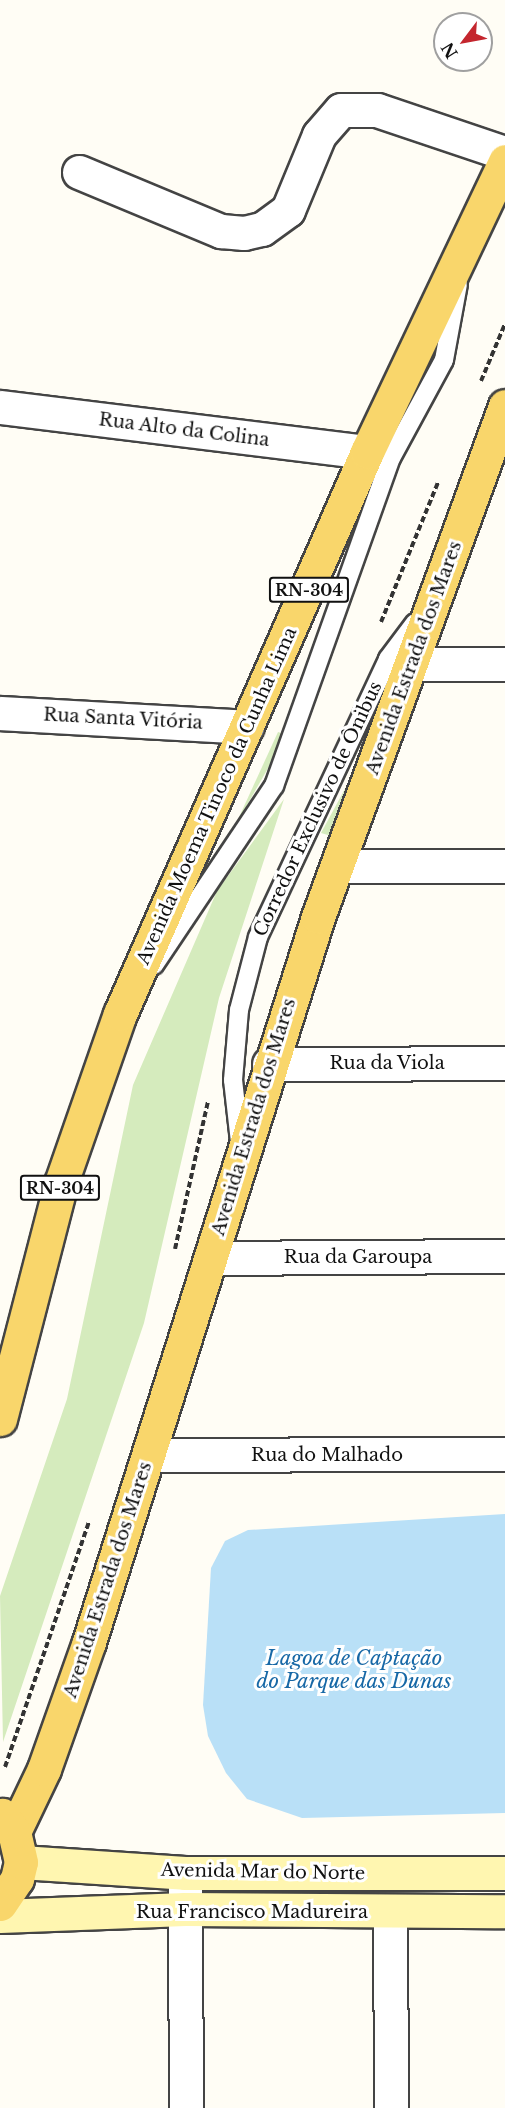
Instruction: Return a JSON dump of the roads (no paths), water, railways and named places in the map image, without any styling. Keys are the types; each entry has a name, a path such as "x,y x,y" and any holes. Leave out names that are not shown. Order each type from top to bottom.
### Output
{"main road":[{"name":"Avenida Moema Tinoco da Cunha Lima","path":"0,1419 61,1183 120,1014 367,452 505,161"},
{"name":"Avenida Estrada dos Mares","path":"0,1904 17,1879 12,1836 44,1769 150,1455 269,1064 338,866 415,664 441,586 495,463 505,406"}],"street":[{"path":"79,172 221,231 244,233 262,229 288,210 319,135 341,110 377,110 505,153"},
{"name":"Rua Alto da Colina","path":"0,407 367,452"},
{"path":"415,664 505,663"},
{"name":"Rua Santa Vitória","path":"0,713 247,727"},
{"path":"338,866 505,866"},
{"name":"Rua da Viola","path":"269,1064 505,1063"},
{"name":"Rua da Garoupa","path":"211,1258 505,1256"},
{"name":"Rua do Malhado","path":"150,1455 505,1454"},
{"name":"Avenida Mar do Norte","path":"12,1836 185,1873 505,1873"},
{"path":"185,1873 186,2108"},
{"name":"Rua Francisco Madureira","path":"0,1916 185,1909 505,1911"},
{"path":"390,1911 391,2108"}],"lane":[{"path":"120,1014 274,786 391,458 444,360 465,247"},
{"name":"Corredor Exclusivo de Ônibus","path":"241,1156 233,1080 238,1022 258,937 388,659 441,586"}],"water":[{"name":"Lagoa de Captação do Parque das Dunas","path":"505,1514 505,1813 302,1818 247,1799 226,1773 208,1736 203,1705 211,1568 225,1541 248,1530"}]}
